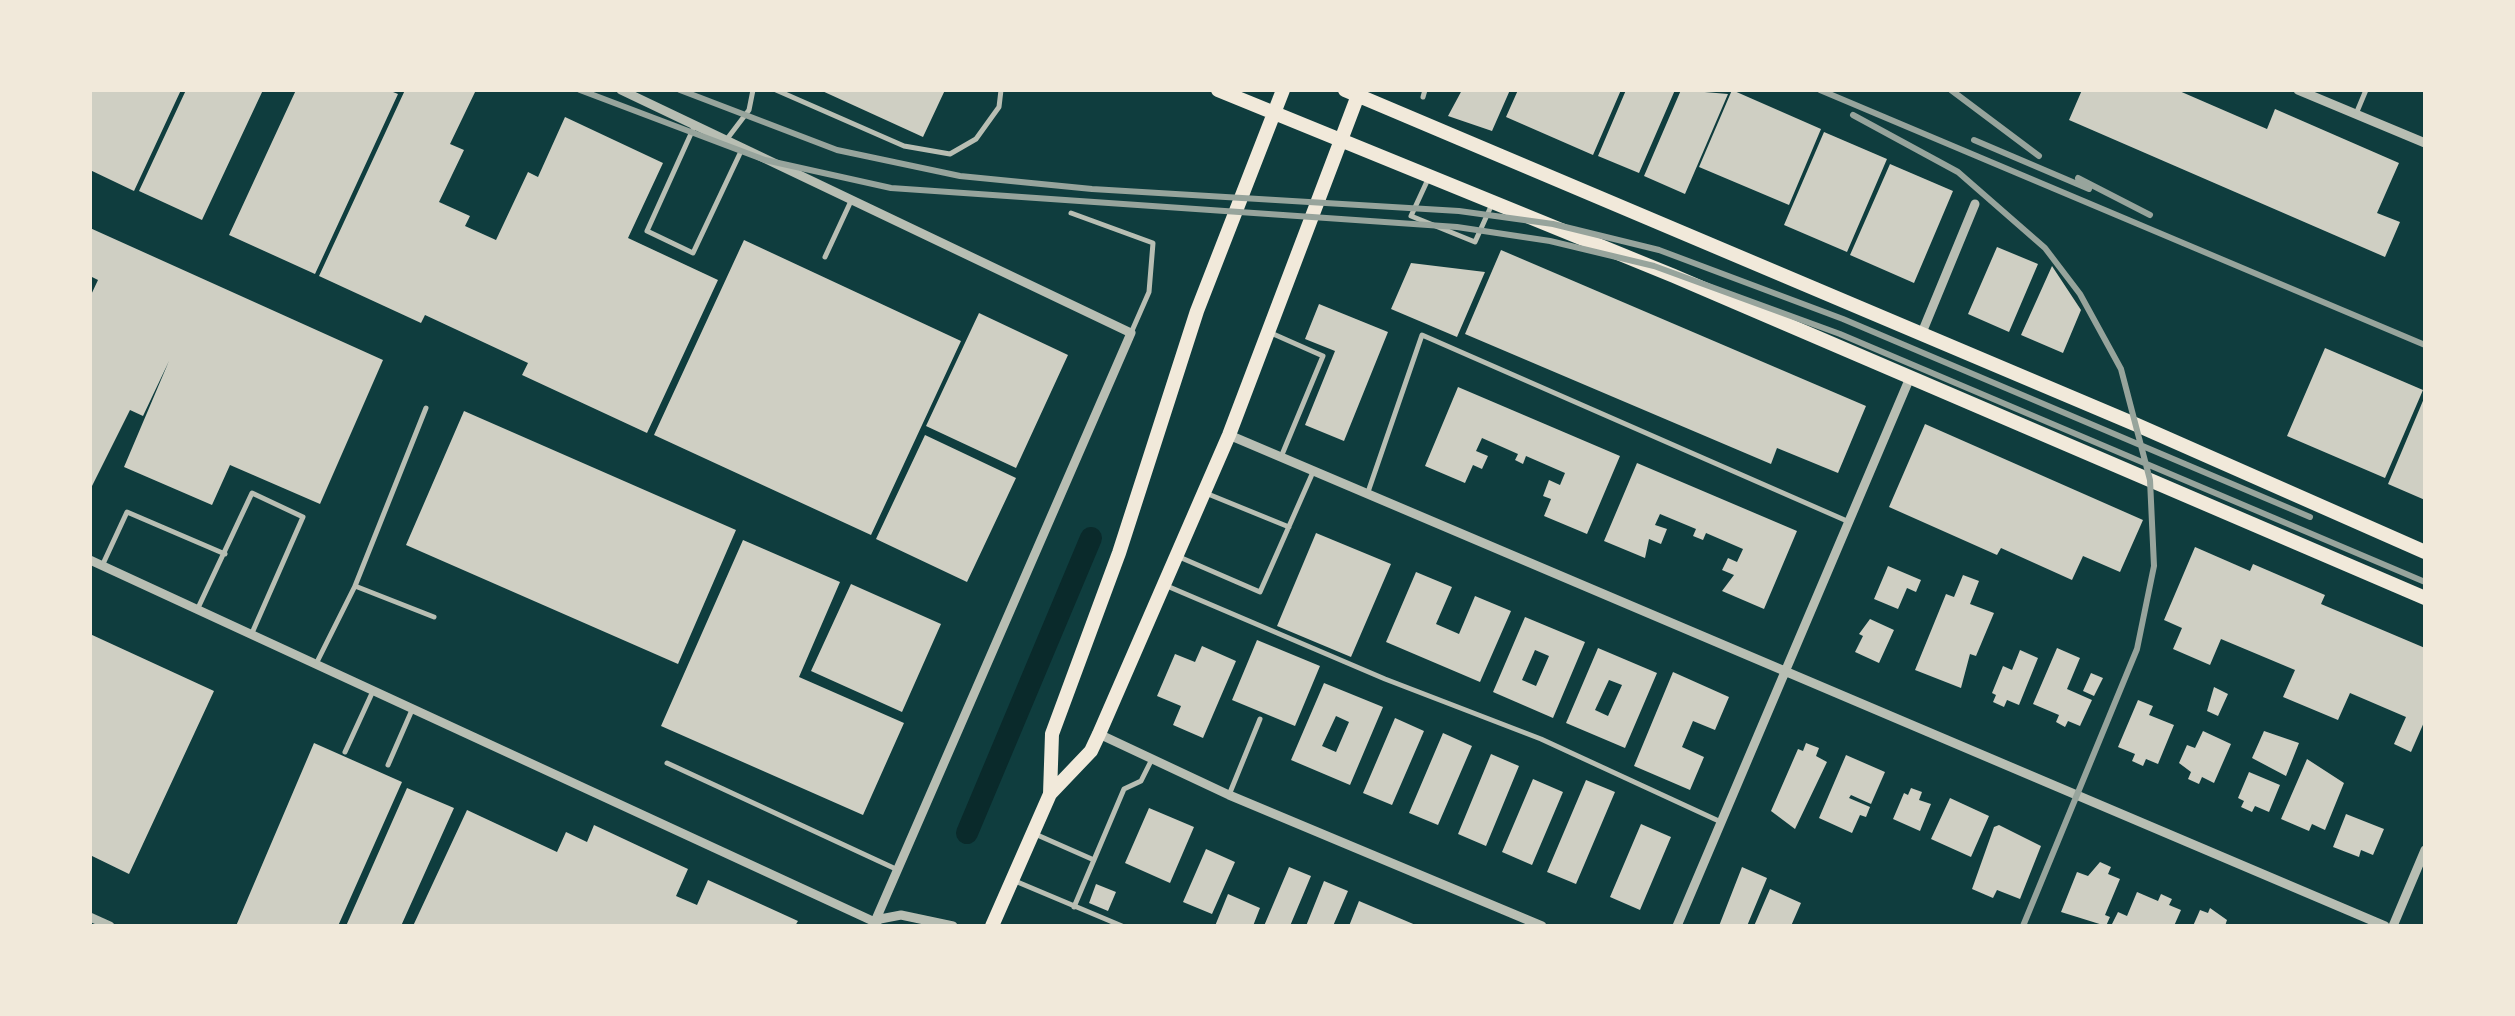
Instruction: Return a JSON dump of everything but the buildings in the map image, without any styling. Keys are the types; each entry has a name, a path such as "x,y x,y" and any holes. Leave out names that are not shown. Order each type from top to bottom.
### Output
{"main road":[{"path":"1218,90 1430,174 2425,598"},
{"path":"1050,794 1052,734 1119,553 1203,295 1283,90"},
{"path":"992,926 1050,794 1091,751 1229,435 1343,138 1354,92 1920,337 2137,425 2425,552"}],"street":[{"path":"621,90 1131,333 876,924"},
{"path":"2298,90 2425,143"},
{"path":"1920,337 1975,204"},
{"path":"1677,926 1909,380"},
{"path":"1229,435 2385,926"},
{"path":"90,560 876,924 902,915 952,926"},
{"path":"1099,734 1229,795 1542,926"},
{"path":"2393,926 2425,850"},
{"path":"90,917 110,926"}],"lane":[{"path":"727,140 749,110 752,90"},
{"path":"776,90 904,146 950,154 976,139 999,107 1001,90"},
{"path":"2356,114 2366,90"},
{"path":"695,124 647,231 693,253 743,147"},
{"path":"1430,174 1412,216 1475,242 1494,201"},
{"path":"825,257 852,198"},
{"path":"1070,213 1153,243 1149,292 1131,333"},
{"path":"1270,332 1323,356 1281,458"},
{"path":"1367,494 1422,335 1848,522"},
{"path":"316,665 355,586 426,408"},
{"path":"1176,555 1260,592 1313,472"},
{"path":"1204,492 1289,528"},
{"path":"197,610 252,494 304,518 251,635"},
{"path":"102,566 128,512 224,554"},
{"path":"1164,584 1385,679 1540,739 1721,822"},
{"path":"355,586 434,617"},
{"path":"345,752 373,691"},
{"path":"388,764 412,710"},
{"path":"1229,795 1260,719"},
{"path":"1074,907 1124,789 1141,780 1152,758"},
{"path":"667,763 898,870"},
{"path":"1033,832 1094,860"},
{"path":"1012,880 1122,926"}],"waterway":[{"path":"967,833 1091,538"}],"railway":[{"path":"580,90 765,160 891,188 1457,227 1550,241 1654,266 1840,334 2425,582"},
{"path":"680,90 837,150 960,176 1092,189 1459,211 1553,224 1659,250 1843,319 2310,517"},
{"path":"1820,90 2425,345"},
{"path":"1951,90 2039,156"},
{"path":"1853,115 1958,172 2045,248 2080,294 2121,369 2150,480 2154,566 2137,649 2023,926"},
{"path":"1974,140 2089,189"},
{"path":"2078,178 2150,215"}]}
